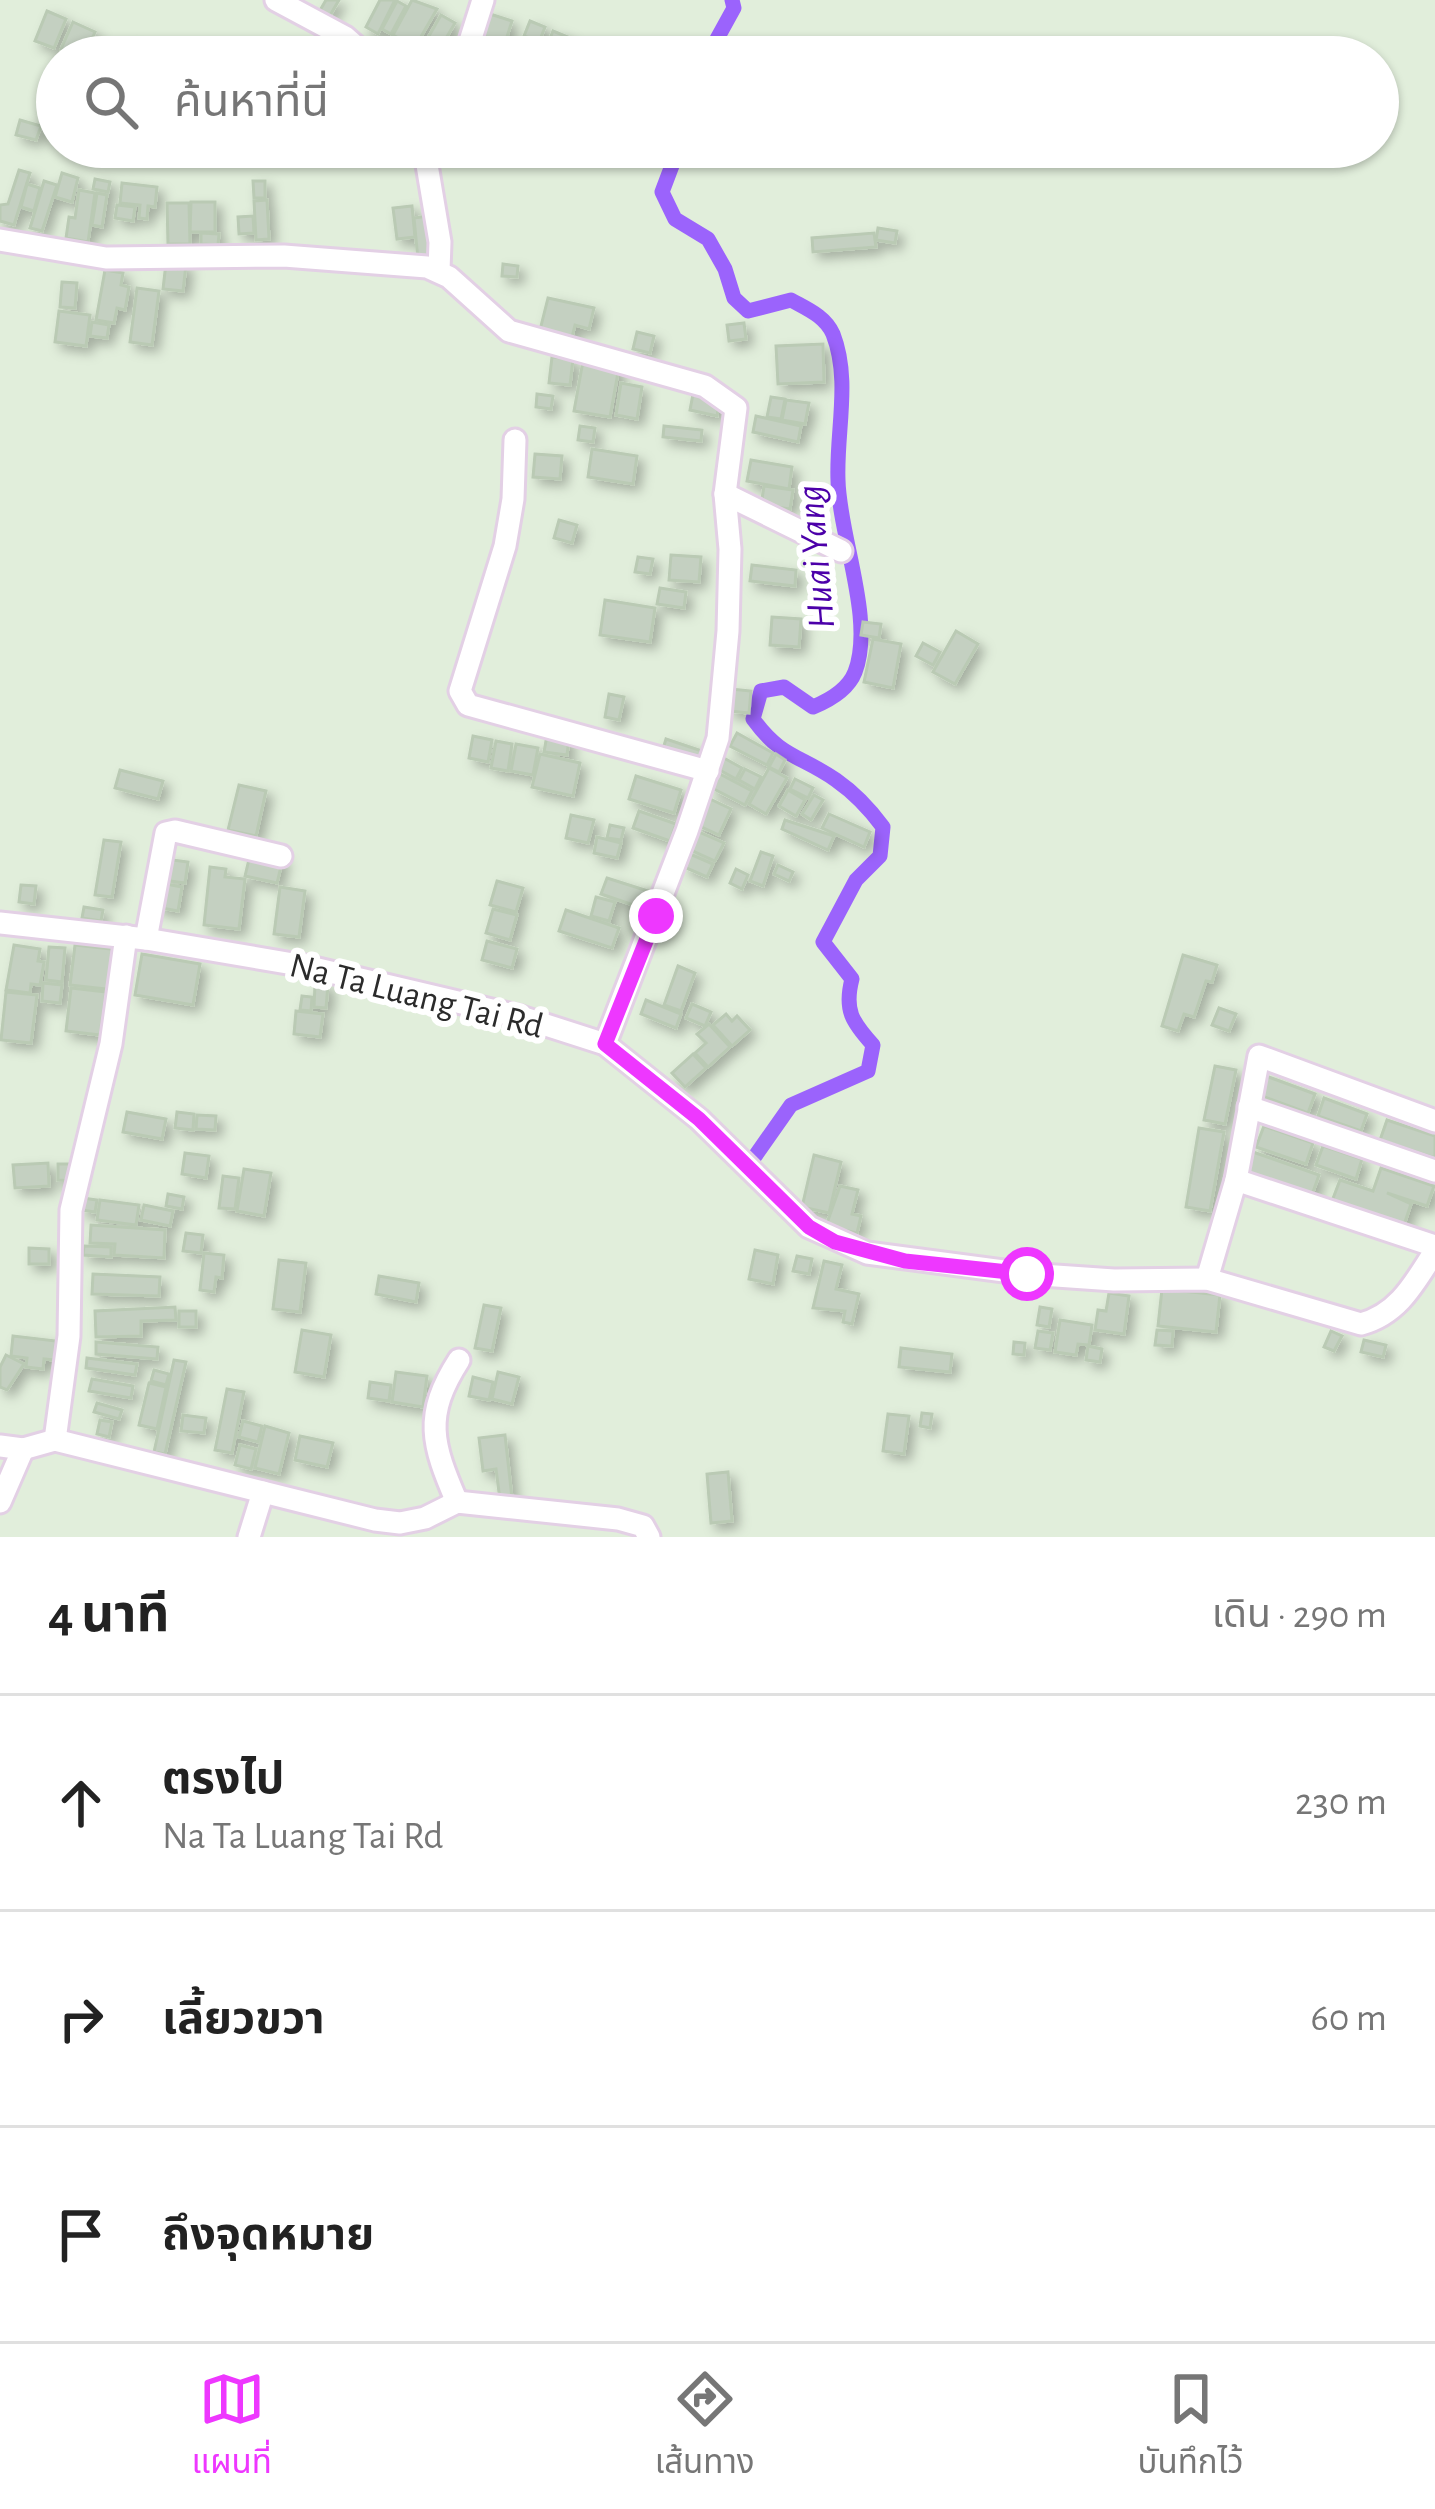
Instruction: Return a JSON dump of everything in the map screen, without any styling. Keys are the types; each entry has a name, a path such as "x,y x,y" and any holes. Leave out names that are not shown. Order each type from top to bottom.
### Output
{"street":[{"path":"275,0 341,36"},
{"path":"472,36 483,0"},
{"path":"428,168 440,242 439,271"},
{"path":"0,240 106,258 284,256 439,271 509,332 677,376 705,386 736,408 724,494 730,549 725,697 707,771 605,1044"},
{"path":"515,440 505,546 460,691 468,704 707,771"},
{"path":"724,494 841,551"},
{"path":"55,1440 69,1336 71,1210 166,832 175,830 281,856"},
{"name":"Na Ta Luang Tai Rd","path":"0,923 261,957 430,994 605,1044 699,1119 809,1227 835,1242 905,1261 1114,1280 1207,1279 1361,1324 1397,1306 1435,1248"},
{"path":"1207,1279 1236,1180 1259,1056 1435,1120"},
{"path":"1249,1107 1435,1172"},
{"path":"1236,1180 1435,1248"},
{"path":"457,1502 436,1445 433,1413 442,1386 459,1360"},
{"path":"0,1446 23,1449 55,1440 263,1492 365,1528 425,1518 457,1502 618,1519 643,1526 649,1537"},
{"path":"0,1502 23,1449"},
{"path":"249,1537 263,1492"}],"building":[{"path":"326,0 339,0 329,17 319,12"},
{"path":"380,0 395,0 378,34 366,27"},
{"path":"412,0 437,9 421,36 393,35"},
{"path":"397,1 406,6 391,34 382,29"},
{"path":"47,11 66,19 59,36 37,36"},
{"path":"487,13 512,21 507,36 480,36"},
{"path":"441,15 455,23 447,36 429,36"},
{"path":"530,21 545,27 541,36 524,36"},
{"path":"73,22 95,32 93,36 67,36"},
{"path":"20,120 36,125 36,140 16,135"},
{"path":"19,170 30,173 14,225 0,221 0,205 8,204"},
{"path":"62,173 78,178 72,202 55,197"},
{"path":"95,179 110,182 108,192 93,189"},
{"path":"44,181 57,185 42,231 30,228"},
{"path":"253,181 265,181 265,198 254,198"},
{"path":"122,183 157,187 155,207 148,206 147,219 139,218 140,205 120,203"},
{"path":"27,184 40,188 34,211 21,207"},
{"path":"79,190 95,193 88,242 66,238"},
{"path":"97,193 107,195 102,227 92,225"},
{"path":"267,200 269,239 256,240 254,201"},
{"path":"191,202 215,202 215,232 190,232"},
{"path":"167,203 189,203 190,244 168,244"},
{"path":"117,205 135,207 133,221 115,218"},
{"path":"412,206 415,237 397,239 393,208"},
{"path":"253,216 254,233 239,234 238,217"},
{"path":"428,216 432,258 418,260 414,218"},
{"path":"878,228 897,231 895,243 876,240"},
{"path":"201,233 219,234 218,245 201,244"},
{"path":"874,233 876,247 813,252 812,238"},
{"path":"166,263 186,265 183,291 163,289"},
{"path":"503,264 518,266 517,277 502,276"},
{"path":"105,270 123,273 121,285 129,287 125,310 117,308 114,323 96,320"},
{"path":"62,282 77,283 75,308 60,307"},
{"path":"137,288 159,291 152,345 130,342"},
{"path":"548,298 594,308 589,329 575,325 572,337 540,330"},
{"path":"59,311 90,315 86,346 55,342"},
{"path":"92,322 109,325 107,338 90,336"},
{"path":"744,323 746,339 729,341 727,325"},
{"path":"637,332 654,336 650,353 633,349"},
{"path":"823,344 824,382 778,384 776,346"},
{"path":"552,357 573,359 570,385 549,383"},
{"path":"583,361 619,367 610,417 574,411"},
{"path":"621,383 642,387 637,419 616,415"},
{"path":"537,394 553,396 551,409 536,407"},
{"path":"693,394 720,399 717,416 690,410"},
{"path":"771,397 785,399 781,419 767,417"},
{"path":"786,400 809,403 805,424 782,420"},
{"path":"756,416 801,426 798,442 753,432"},
{"path":"580,426 595,428 593,442 578,440"},
{"path":"664,426 702,430 701,441 663,437"},
{"path":"592,449 637,456 633,484 588,477"},
{"path":"535,454 562,456 560,479 533,477"},
{"path":"751,460 792,467 789,489 747,481"},
{"path":"764,486 793,490 790,509 761,505"},
{"path":"559,520 577,525 572,543 554,538"},
{"path":"671,555 701,557 699,582 669,580"},
{"path":"638,557 653,559 650,574 635,572"},
{"path":"752,565 796,570 795,586 750,581"},
{"path":"660,588 686,592 684,608 657,604"},
{"path":"605,600 655,608 650,642 600,635"},
{"path":"772,617 801,619 799,647 770,645"},
{"path":"863,622 881,624 879,638 861,635"},
{"path":"956,631 978,644 955,684 933,672"},
{"path":"873,639 901,644 893,688 864,682"},
{"path":"923,643 940,652 933,665 916,656"},
{"path":"731,689 751,691 749,713 729,711"},
{"path":"609,694 624,697 619,720 605,717"},
{"path":"737,733 773,753 767,765 730,746"},
{"path":"547,735 569,739 567,755 544,752"},
{"path":"473,736 492,740 488,762 469,758"},
{"path":"666,739 705,752 701,766 662,752"},
{"path":"496,741 512,744 508,771 491,768"},
{"path":"516,744 538,748 533,775 511,771"},
{"path":"540,754 580,763 573,796 532,787"},
{"path":"776,754 785,760 779,772 769,767"},
{"path":"722,757 742,768 736,779 716,768"},
{"path":"769,768 787,778 766,814 749,804"},
{"path":"745,769 761,777 755,789 739,780"},
{"path":"120,770 163,781 158,799 115,788"},
{"path":"718,773 752,791 745,805 710,787"},
{"path":"636,776 681,790 674,813 629,799"},
{"path":"795,779 813,788 808,798 790,789"},
{"path":"239,785 266,791 256,836 228,830"},
{"path":"788,790 805,800 796,816 779,806"},
{"path":"814,795 823,800 811,820 802,814"},
{"path":"708,798 731,809 719,835 695,824"},
{"path":"639,811 676,824 670,841 633,828"},
{"path":"829,814 870,832 864,847 822,828"},
{"path":"571,815 594,820 588,843 566,838"},
{"path":"785,820 834,836 828,850 782,829"},
{"path":"610,825 624,828 621,840 607,838"},
{"path":"692,829 724,843 715,861 684,847"},
{"path":"597,837 621,843 617,858 594,853"},
{"path":"104,840 121,842 112,897 95,895"},
{"path":"251,851 283,858 277,883 245,876"},
{"path":"761,852 773,856 763,886 750,881"},
{"path":"690,854 713,864 707,877 684,867"},
{"path":"165,859 188,862 185,883 162,880"},
{"path":"778,865 793,872 789,881 774,874"},
{"path":"210,867 226,869 225,877 245,879 239,929 204,925"},
{"path":"736,869 748,875 742,889 730,883"},
{"path":"607,878 648,891 642,908 601,894"},
{"path":"497,881 523,888 516,912 490,905"},
{"path":"161,883 182,887 178,911 156,907"},
{"path":"21,885 36,886 34,904 19,902"},
{"path":"280,887 305,891 299,937 274,934"},
{"path":"596,897 615,902 609,921 591,916"},
{"path":"84,907 103,910 101,921 82,918"},
{"path":"493,909 517,915 510,940 486,933"},
{"path":"566,910 619,928 612,948 559,931"},
{"path":"487,941 517,949 512,968 482,960"},
{"path":"14,945 40,949 38,961 44,962 40,985 31,984 30,993 6,990"},
{"path":"75,945 120,950 115,990 70,985"},
{"path":"49,947 65,948 62,982 46,980"},
{"path":"142,954 200,964 193,1005 135,995"},
{"path":"1183,955 1217,965 1194,1017 1184,1014 1178,1031 1162,1026"},
{"path":"678,966 695,973 681,1011 664,1005"},
{"path":"43,983 62,985 60,1003 42,1001"},
{"path":"315,984 328,985 326,1008 314,1007"},
{"path":"71,988 106,992 100,1035 66,1031"},
{"path":"6,992 37,995 31,1043 1,1040"},
{"path":"302,996 312,997 311,1011 300,1010"},
{"path":"646,1000 681,1014 676,1028 641,1014"},
{"path":"692,1004 711,1012 705,1026 686,1018"},
{"path":"1219,1008 1236,1014 1229,1031 1212,1025"},
{"path":"296,1011 323,1014 320,1037 294,1034"},
{"path":"726,1014 732,1021 737,1016 750,1030 732,1046 713,1025"},
{"path":"709,1024 730,1047 708,1067 695,1053 706,1043 697,1034"},
{"path":"693,1054 706,1068 685,1087 672,1073"},
{"path":"1215,1066 1236,1070 1225,1124 1204,1120"},
{"path":"1266,1076 1315,1094 1308,1113 1259,1095"},
{"path":"1324,1098 1367,1114 1361,1131 1318,1116"},
{"path":"127,1112 166,1119 162,1139 123,1132"},
{"path":"177,1112 194,1114 193,1130 175,1128"},
{"path":"197,1115 216,1116 215,1130 196,1129"},
{"path":"1387,1120 1435,1136 1435,1158 1380,1140"},
{"path":"1264,1126 1313,1143 1306,1164 1256,1147"},
{"path":"1199,1128 1224,1132 1210,1211 1186,1207"},
{"path":"1323,1146 1362,1159 1356,1179 1316,1165"},
{"path":"1253,1152 1319,1175 1312,1195 1246,1172"},
{"path":"185,1153 209,1156 206,1178 182,1174"},
{"path":"814,1155 841,1162 829,1213 802,1207"},
{"path":"48,1163 49,1186 15,1188 13,1165"},
{"path":"58,1164 74,1164 73,1181 58,1180"},
{"path":"1381,1168 1434,1186 1427,1206 1387,1193 1411,1204 1404,1225 1332,1201 1340,1180 1373,1191"},
{"path":"244,1169 271,1173 264,1216 237,1211"},
{"path":"223,1176 239,1178 235,1209 219,1208"},
{"path":"840,1186 858,1190 852,1214 861,1216 857,1233 826,1226"},
{"path":"168,1194 184,1197 182,1209 166,1206"},
{"path":"83,1198 97,1200 95,1212 81,1210"},
{"path":"100,1200 139,1205 136,1225 97,1220"},
{"path":"144,1205 173,1211 170,1226 141,1220"},
{"path":"91,1225 165,1230 164,1258 114,1255 115,1244 90,1243"},
{"path":"186,1233 203,1235 201,1253 183,1251"},
{"path":"84,1246 111,1247 111,1257 83,1255"},
{"path":"29,1248 49,1249 49,1264 29,1264"},
{"path":"755,1250 778,1255 773,1284 749,1279"},
{"path":"204,1253 224,1255 222,1278 216,1277 214,1292 200,1290"},
{"path":"797,1256 812,1259 809,1274 793,1271"},
{"path":"279,1260 306,1263 300,1312 273,1309"},
{"path":"824,1261 842,1265 836,1289 859,1294 852,1324 843,1322 845,1311 813,1308"},
{"path":"93,1274 160,1277 159,1296 92,1294"},
{"path":"379,1276 419,1283 416,1302 376,1294"},
{"path":"1162,1289 1220,1295 1216,1332 1158,1326"},
{"path":"1109,1293 1129,1296 1124,1334 1095,1330 1098,1310 1106,1311"},
{"path":"484,1305 501,1308 492,1351 475,1348"},
{"path":"175,1307 176,1320 141,1321 141,1336 96,1337 95,1311"},
{"path":"1040,1307 1052,1309 1049,1327 1037,1325"},
{"path":"179,1311 196,1311 196,1327 179,1327"},
{"path":"1060,1320 1092,1325 1089,1345 1078,1344 1076,1355 1055,1352"},
{"path":"302,1330 331,1335 324,1377 295,1372"},
{"path":"1157,1330 1173,1331 1172,1346 1155,1345"},
{"path":"1038,1331 1053,1333 1050,1350 1035,1348"},
{"path":"1331,1331 1342,1336 1334,1351 1324,1347"},
{"path":"13,1336 56,1341 54,1360 44,1359 43,1369 26,1367 27,1358 11,1356"},
{"path":"1364,1340 1386,1345 1383,1357 1361,1352"},
{"path":"96,1342 158,1347 157,1359 96,1354"},
{"path":"1014,1342 1025,1343 1024,1355 1013,1354"},
{"path":"1088,1346 1102,1349 1100,1362 1086,1360"},
{"path":"901,1348 952,1354 950,1372 899,1367"},
{"path":"6,1355 24,1364 7,1390 0,1387 0,1367"},
{"path":"87,1358 137,1364 135,1375 86,1368"},
{"path":"174,1360 186,1362 165,1454 154,1452"},
{"path":"154,1370 169,1374 166,1385 151,1381"},
{"path":"396,1372 427,1376 423,1407 392,1402"},
{"path":"498,1372 519,1377 512,1404 492,1399"},
{"path":"473,1377 493,1382 489,1400 469,1396"},
{"path":"92,1379 133,1386 131,1398 89,1391"},
{"path":"370,1382 391,1385 389,1401 368,1398"},
{"path":"149,1383 166,1387 157,1429 139,1425"},
{"path":"227,1389 244,1392 232,1453 215,1450"},
{"path":"97,1403 122,1410 119,1419 94,1412"},
{"path":"922,1413 932,1414 930,1428 920,1426"},
{"path":"888,1414 909,1416 904,1454 883,1451"},
{"path":"183,1415 206,1418 204,1433 181,1431"},
{"path":"100,1420 112,1422 109,1437 97,1434"},
{"path":"243,1421 262,1426 258,1442 239,1437"},
{"path":"265,1426 289,1433 279,1474 255,1468"},
{"path":"505,1435 512,1498 500,1500 496,1469 483,1471 479,1438"},
{"path":"300,1436 333,1443 327,1467 295,1460"},
{"path":"240,1445 256,1449 251,1469 235,1465"},
{"path":"728,1472 732,1521 711,1523 707,1474"}],"waterway":[{"name":"Huai Yang","path":"719,36 734,8 732,0"},
{"name":"Huai Yang","path":"671,168 662,192 675,219 708,239 734,298 748,311 791,300 825,322 833,334 842,388 838,480 859,603 860,651 852,678 832,698 813,707 784,687 761,691 753,719 782,749 850,791 883,827 880,856 856,880 823,942 852,979 852,1015 873,1045 868,1071 791,1105 746,1169"}],"route":[{"path":"656,916 605,1044 699,1119 809,1227 835,1242 905,1261 1027,1274"}]}
